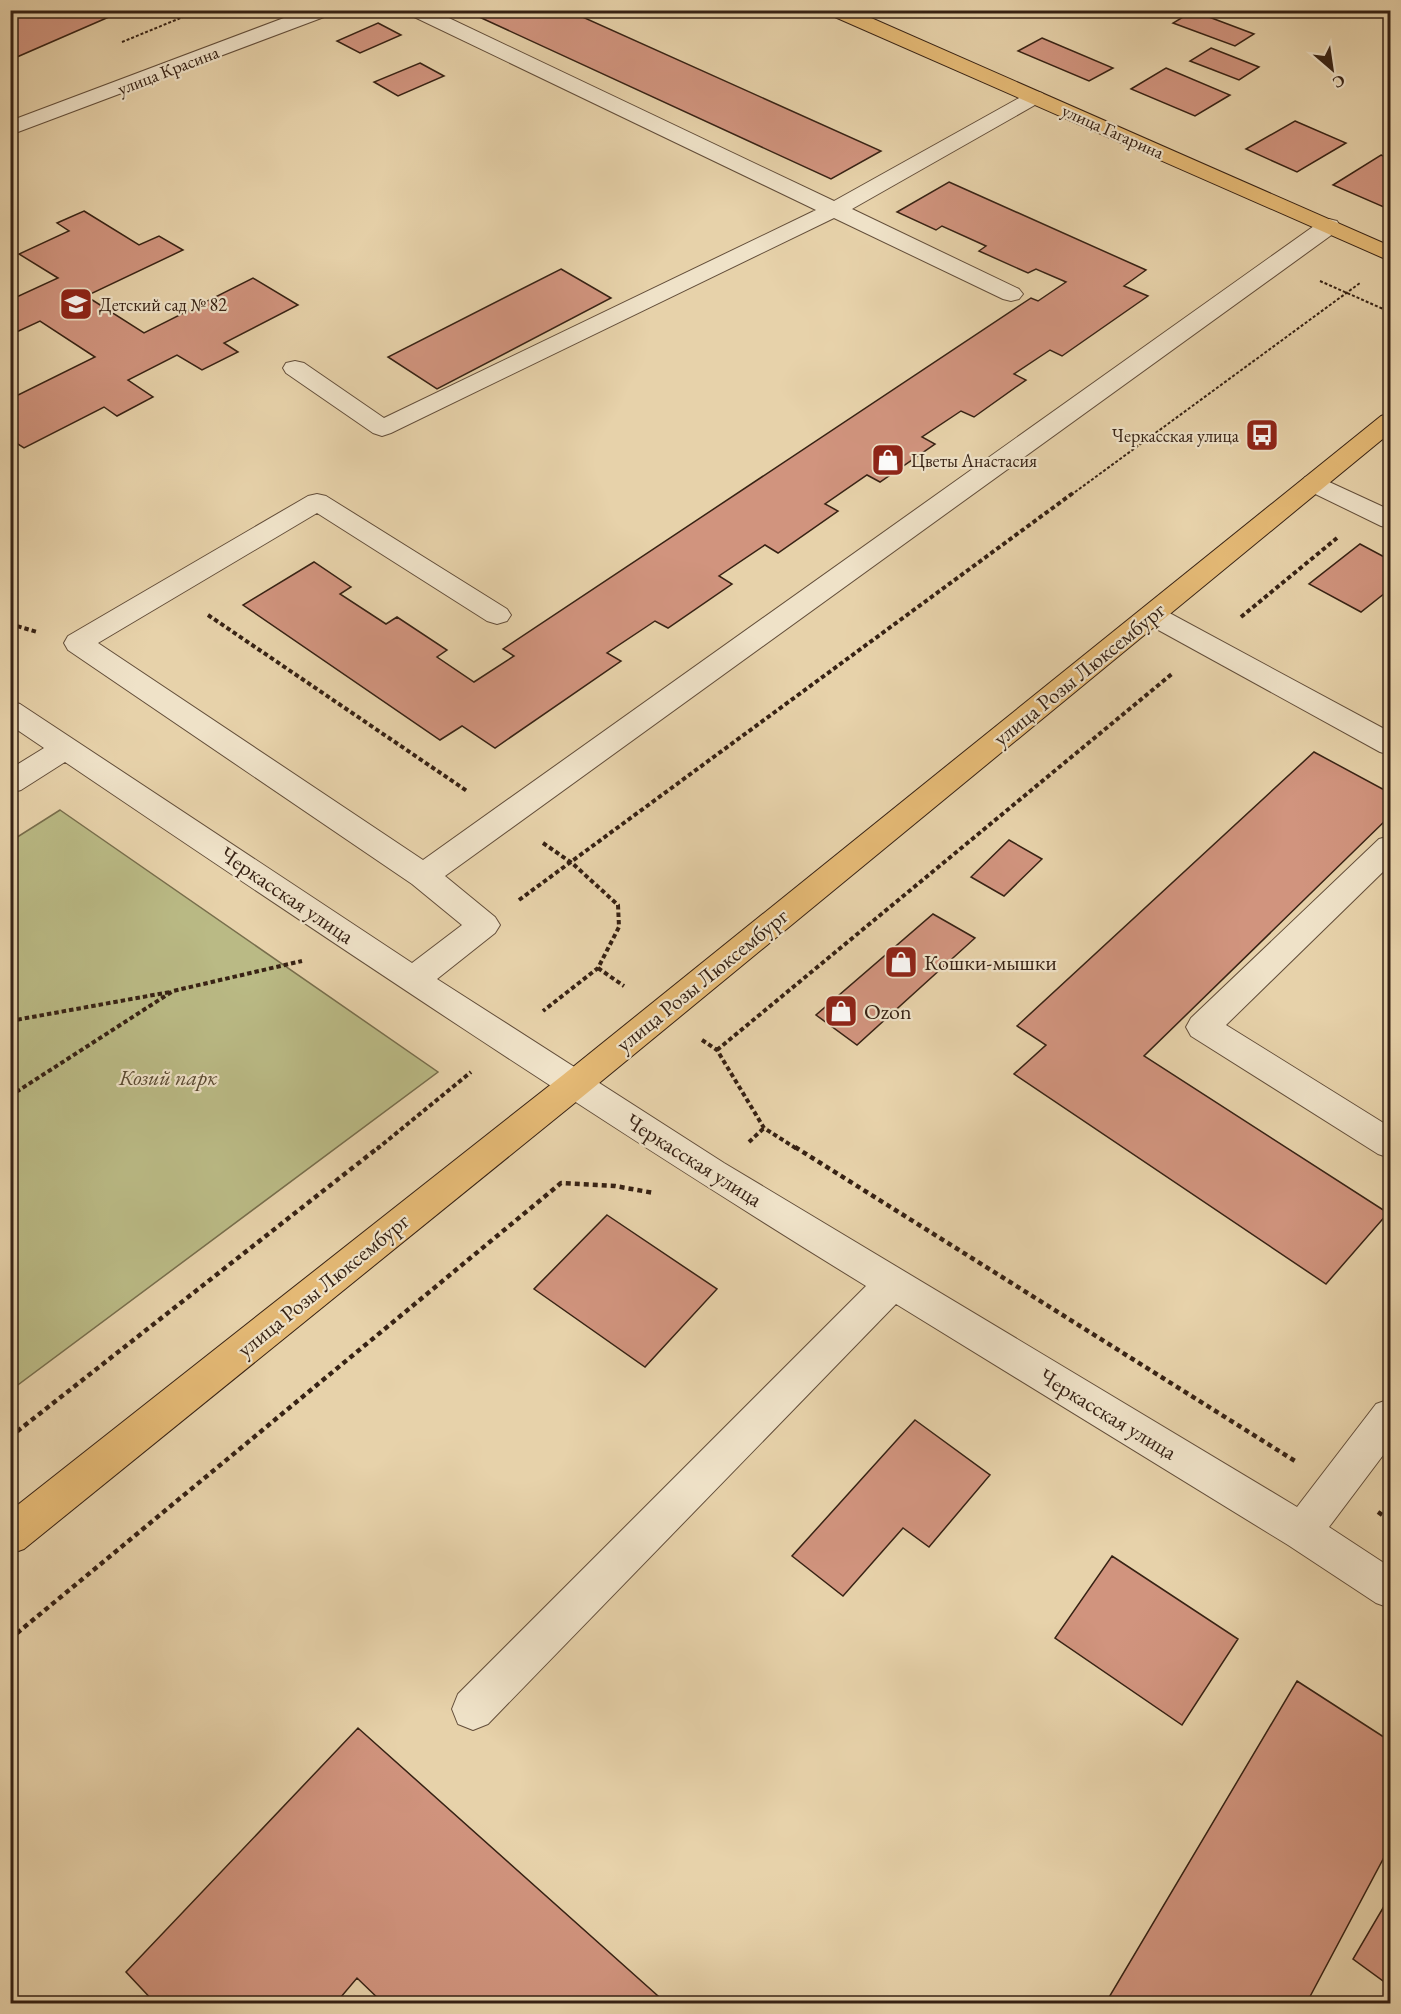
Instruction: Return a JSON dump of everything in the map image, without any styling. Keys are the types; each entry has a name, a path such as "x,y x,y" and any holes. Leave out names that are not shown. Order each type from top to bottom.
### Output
{"main road":[{"name":"улица Гагарина","path":"835,10 1390,254"},
{"name":"улица Розы Люксембург","path":"10,1536 575,1084 1390,421"}],"street":[{"name":"улица Красина","path":"10,129 325,10"},
{"path":"414,10 1011,294"},
{"path":"295,368 382,428 834,210 1035,97"},
{"path":"423,876 1329,226"},
{"path":"1314,483 1380,515"},
{"path":"413,980 484,925 423,876 78,643 317,502 497,615"},
{"path":"1152,615 1390,744"},
{"name":"Черкасская улица","path":"10,711 413,980 712,1173 1302,1532 1390,1589"},
{"path":"10,783 66,748"},
{"path":"1390,847 1203,1027 1390,1144"},
{"path":"473,1709 893,1283"},
{"path":"1302,1532 1390,1416"}],"path":[{"path":"1276,262 1390,312"},
{"path":"484,925 572,863 1364,280"},
{"path":"717,1050 1207,645 1380,515"},
{"path":"10,1437 443,1097 506,1041 597,968 619,927 618,905 572,863 169,588"},
{"path":"10,1021 173,992 311,959"},
{"path":"10,1096 173,992"},
{"path":"10,1639 561,1183 615,1186 684,1198 764,1128 1390,1520"}],"green space":[{"name":"Козий парк","path":"60,810 438,1072 11,1390 11,841"}],"building":[{"path":"36,10 125,10 10,60 10,21"},
{"path":"464,10 567,10 881,151 831,179"},
{"path":"1193,11 1254,34 1235,46 1173,23"},
{"path":"378,23 401,35 360,53 337,41"},
{"path":"1042,38 1113,68 1089,81 1018,51"},
{"path":"1211,48 1259,67 1239,80 1190,61"},
{"path":"420,63 444,76 398,96 374,82"},
{"path":"1166,68 1230,95 1195,116 1131,89"},
{"path":"1295,121 1346,143 1297,172 1246,149"},
{"path":"1381,155 1390,159 1390,205 1386,208 1333,185"},
{"path":"949,182 1146,270 1124,286 1148,296 1062,356 1050,350 1014,374 1026,380 974,417 961,411 922,437 935,444 880,482 867,475 825,504 838,511 778,553 765,545 719,576 732,584 668,628 655,621 607,653 621,661 495,748 462,726 440,740 243,605 314,562 351,587 340,594 386,624 397,617 447,650 437,657 474,682 514,656 503,649 1031,298 1038,301 1066,282 1036,269 1028,273 979,251 986,246 942,226 936,230 897,212"},
{"path":"84,211 139,245 159,236 183,250 86,296 144,333 253,278 298,305 224,343 238,352 202,370 177,355 128,380 153,397 117,416 104,407 24,448 10,439 10,399 95,357 40,321 10,335 10,300 58,278 19,254 69,231 57,223"},
{"path":"561,269 611,298 437,389 388,357"},
{"path":"1360,544 1390,560 1390,589 1361,612 1309,584"},
{"path":"1314,752 1390,793 1390,816 1144,1056 1388,1213 1326,1284 1014,1074 1046,1045 1017,1026"},
{"path":"1009,840 1042,859 1004,896 971,877"},
{"path":"933,914 975,938 857,1045 816,1015"},
{"path":"607,1215 717,1289 645,1367 534,1289"},
{"path":"915,1420 990,1475 929,1547 903,1528 843,1596 792,1556"},
{"path":"1112,1556 1238,1639 1182,1725 1055,1638"},
{"path":"1297,1681 1390,1741 1390,1846 1306,2004 1105,2004"},
{"path":"358,1728 667,2004 384,2004 357,1978 335,2004 156,2004 126,1972"},
{"path":"1390,1896 1390,1986 1353,1959"}],"place":[{"name":"Детский сад № 82","path":"76,304"},
{"name":"Черкасская улица","path":"1262,435"},
{"name":"Цветы Анастасия","path":"888,460"},
{"name":"Кошки-мышки","path":"901,962"},
{"name":"Ozon","path":"841,1011"}]}
